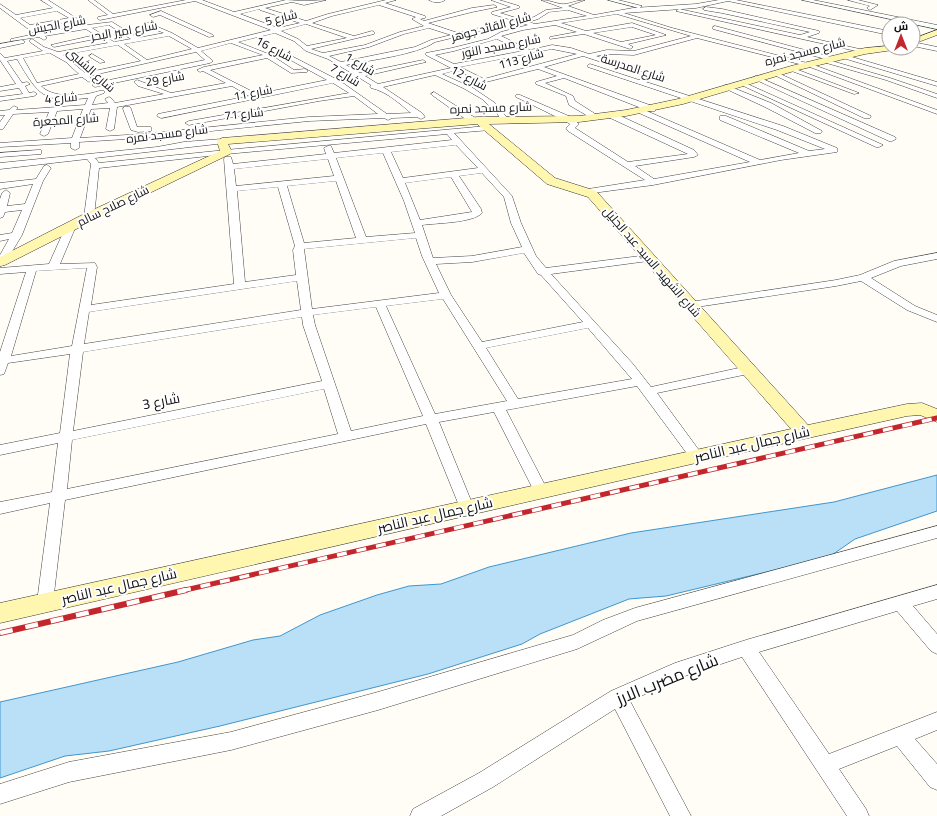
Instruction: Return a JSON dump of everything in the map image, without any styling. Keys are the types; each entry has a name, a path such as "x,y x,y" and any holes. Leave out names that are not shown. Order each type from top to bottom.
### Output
{"street":[{"path":"44,0 76,20 86,23 92,30 145,61"},
{"path":"91,0 113,16"},
{"path":"165,0 175,4"},
{"path":"92,19 196,0"},
{"name":"شارع 1","path":"196,0 296,40 298,47 323,55 356,73 406,105 429,124"},
{"path":"274,0 282,3"},
{"path":"234,14 291,0 306,3 323,0"},
{"name":"شارع 5","path":"94,85 145,61 233,42 330,15 393,0"},
{"path":"432,0 442,0"},
{"path":"498,0 518,6 494,13 536,26"},
{"path":"544,0 595,17"},
{"path":"563,6 582,0"},
{"path":"611,0 666,15"},
{"path":"626,0 865,51"},
{"path":"710,0 719,2"},
{"path":"728,0 881,32"},
{"name":"شارع القائد جوهر","path":"428,54 472,45 514,30 536,26 646,9 699,6 728,0"},
{"path":"805,0 937,27"},
{"path":"830,0 937,22"},
{"path":"851,0 875,5 870,8"},
{"path":"684,1 699,6 817,32 800,38"},
{"path":"380,2 423,17 415,19 429,26 458,35"},
{"path":"476,2 504,10"},
{"path":"0,7 59,50 102,36"},
{"path":"322,18 330,19 391,7"},
{"path":"423,23 472,10 494,7"},
{"path":"260,8 355,38"},
{"path":"523,22 536,18 548,11 570,8"},
{"path":"8,19 59,9"},
{"path":"818,9 855,18 838,22"},
{"path":"144,10 153,14 161,14 210,36"},
{"path":"94,85 210,61 197,50 133,12"},
{"path":"618,13 696,36 809,65 937,112"},
{"path":"152,22 153,14"},
{"path":"450,16 463,21"},
{"path":"772,22 785,18"},
{"path":"28,27 76,20"},
{"path":"19,44 40,35 86,23 110,23 137,40"},
{"path":"555,23 643,51"},
{"path":"470,24 532,51 561,60"},
{"path":"552,38 632,25 663,35 622,44"},
{"path":"323,55 371,45 429,26"},
{"path":"709,26 829,60 937,96"},
{"name":"شارع الجيش","path":"0,46 32,41 40,35 126,27"},
{"path":"410,31 428,38 458,35 483,29"},
{"name":"شارع 113","path":"464,86 569,58 607,52 630,53 643,51 723,30"},
{"path":"177,38 203,33"},
{"path":"262,53 355,38 372,33"},
{"path":"921,37 934,33"},
{"name":"شارع امير البحر","path":"59,50 116,44 170,34"},
{"path":"340,64 427,46 428,38"},
{"name":"شارع الشلبى","path":"32,41 49,51 59,50 71,60 112,105 115,138"},
{"name":"شارع 16","path":"233,42 269,56 293,72 305,71"},
{"path":"921,42 937,49"},
{"path":"19,44 49,51"},
{"path":"19,44 19,57 39,88 58,97 90,101"},
{"path":"371,45 392,54"},
{"path":"472,45 504,57"},
{"name":"شارع مسجد النور","path":"348,91 440,73 457,67 551,47 564,48 587,55"},
{"path":"416,49 484,81"},
{"name":"شارع مسجد نمره","path":"55,151 85,157 156,149 184,144 224,146 293,135 323,132 429,124 596,117 647,110 687,100 774,73 865,51 881,49"},
{"name":"شارع 7","path":"276,50 331,79 363,99 386,116 397,127"},
{"name":"شارع 12","path":"401,52 423,62 494,105 505,120"},
{"path":"102,62 89,56 105,53"},
{"path":"587,55 653,77 640,82"},
{"path":"4,93 22,92 39,88 137,82 269,56"},
{"path":"844,56 937,84"},
{"path":"2,58 19,57"},
{"path":"0,127 16,105 22,92 15,77 2,58"},
{"name":"شارع المدرسة","path":"569,58 687,100"},
{"path":"331,79 249,92 155,112 164,119 257,97 356,73 423,62"},
{"path":"224,65 234,71"},
{"path":"539,67 647,110 758,162"},
{"path":"204,69 257,97"},
{"path":"791,69 856,93"},
{"path":"774,73 867,116"},
{"path":"564,76 539,84 568,95 571,97 570,100 572,103 596,117"},
{"path":"8,79 15,77"},
{"path":"756,78 892,139"},
{"name":"شارع 29","path":"112,105 163,90 224,79"},
{"path":"137,82 142,85 163,90 169,95"},
{"path":"741,83 879,145"},
{"path":"112,105 232,84"},
{"path":"94,85 90,101 74,132 77,151 95,164"},
{"path":"726,87 768,105 818,131"},
{"path":"4,93 22,92 39,88"},
{"path":"112,105 127,109 240,88"},
{"path":"114,129 134,128 137,130 142,130 209,120 282,106 348,91"},
{"name":"شارع 11","path":"164,119 273,100 348,91"},
{"path":"0,100 4,93"},
{"path":"434,94 480,123"},
{"path":"265,95 301,120"},
{"path":"518,96 568,119 574,124 570,128 571,129 653,182"},
{"path":"232,127 231,122 363,99"},
{"path":"141,100 148,106"},
{"path":"588,192 834,150 785,130 687,100"},
{"path":"687,100 808,154"},
{"path":"0,107 90,101"},
{"name":"شارع 4","path":"0,113 54,110 90,101 112,105"},
{"path":"127,109 134,128"},
{"path":"44,134 54,110"},
{"name":"شارع 71","path":"0,145 55,151 75,140 115,138 301,120 418,115"},
{"path":"612,115 691,152 694,155 628,165"},
{"path":"209,120 216,128"},
{"path":"288,121 293,135"},
{"path":"0,174 95,164 224,146 327,143 449,132 480,123"},
{"name":"شارع الشهيد السيد عبد الجليل","path":"480,123 551,181 588,192 594,196 804,432"},
{"name":"شارع المجعرة","path":"74,132 90,131"},
{"path":"323,132 362,240"},
{"path":"449,132 511,201 516,223 528,250 542,272 591,324 645,386 696,456"},
{"path":"229,167 459,142"},
{"path":"224,146 232,189 240,286"},
{"name":"شارع صلاح سالم","path":"0,262 224,146"},
{"path":"386,150 417,223 430,261 446,295 515,404"},
{"path":"0,166 55,151"},
{"path":"0,155 38,152"},
{"path":"89,217 95,164"},
{"path":"0,262 17,235 37,185 47,168"},
{"path":"400,181 484,170"},
{"path":"417,223 471,216 477,213 476,208 454,174"},
{"path":"232,189 339,178"},
{"path":"282,184 300,246 298,250 306,313 346,436"},
{"path":"29,206 1,212 2,191 37,185"},
{"path":"52,267 71,226"},
{"path":"0,238 17,235"},
{"path":"300,246 421,235"},
{"path":"430,261 472,259 528,250"},
{"path":"690,305 824,285 863,277 898,263 937,256"},
{"path":"542,272 648,258"},
{"path":"0,271 91,265 77,349 45,602"},
{"path":"32,269 1,364 77,349 306,313 446,295"},
{"path":"84,309 301,277"},
{"path":"863,277 911,308 937,319"},
{"path":"380,304 431,419 467,508"},
{"path":"479,346 591,324"},
{"path":"0,508 431,419 515,404 748,370"},
{"name":"شارع 3","path":"0,450 328,384"},
{"name":"شارع جمال عبد الناصر","path":"826,427 855,411 891,401 910,400 937,406"},
{"path":"498,407 541,491"},
{"name":"شارع جمال عبد الناصر","path":"0,613 826,427 915,409 937,416"},
{"path":"0,794 69,772 231,741 378,702 576,641 609,625 635,615 937,532"},
{"name":"شارع مضرب الارز","path":"420,816 486,780 618,697 681,669 746,648 937,592"},
{"name":"شارع جمال عبد الناصر","path":"0,601 24,600 45,602"},
{"path":"900,603 937,646"},
{"path":"746,648 859,816"},
{"path":"618,697 681,816"},
{"path":"825,764 937,721"},
{"path":"901,736 937,780"}],"water":[{"path":"937,475 937,511 855,539 829,557 666,596 629,599 540,634 522,644 428,674 220,726 109,751 65,756 0,778 0,702 178,662 253,640 280,636 320,615 377,595 409,586 441,584 489,567 631,533 834,502"}],"railway":[{"path":"181,591 937,418"},
{"path":"0,633 186,590"}]}
